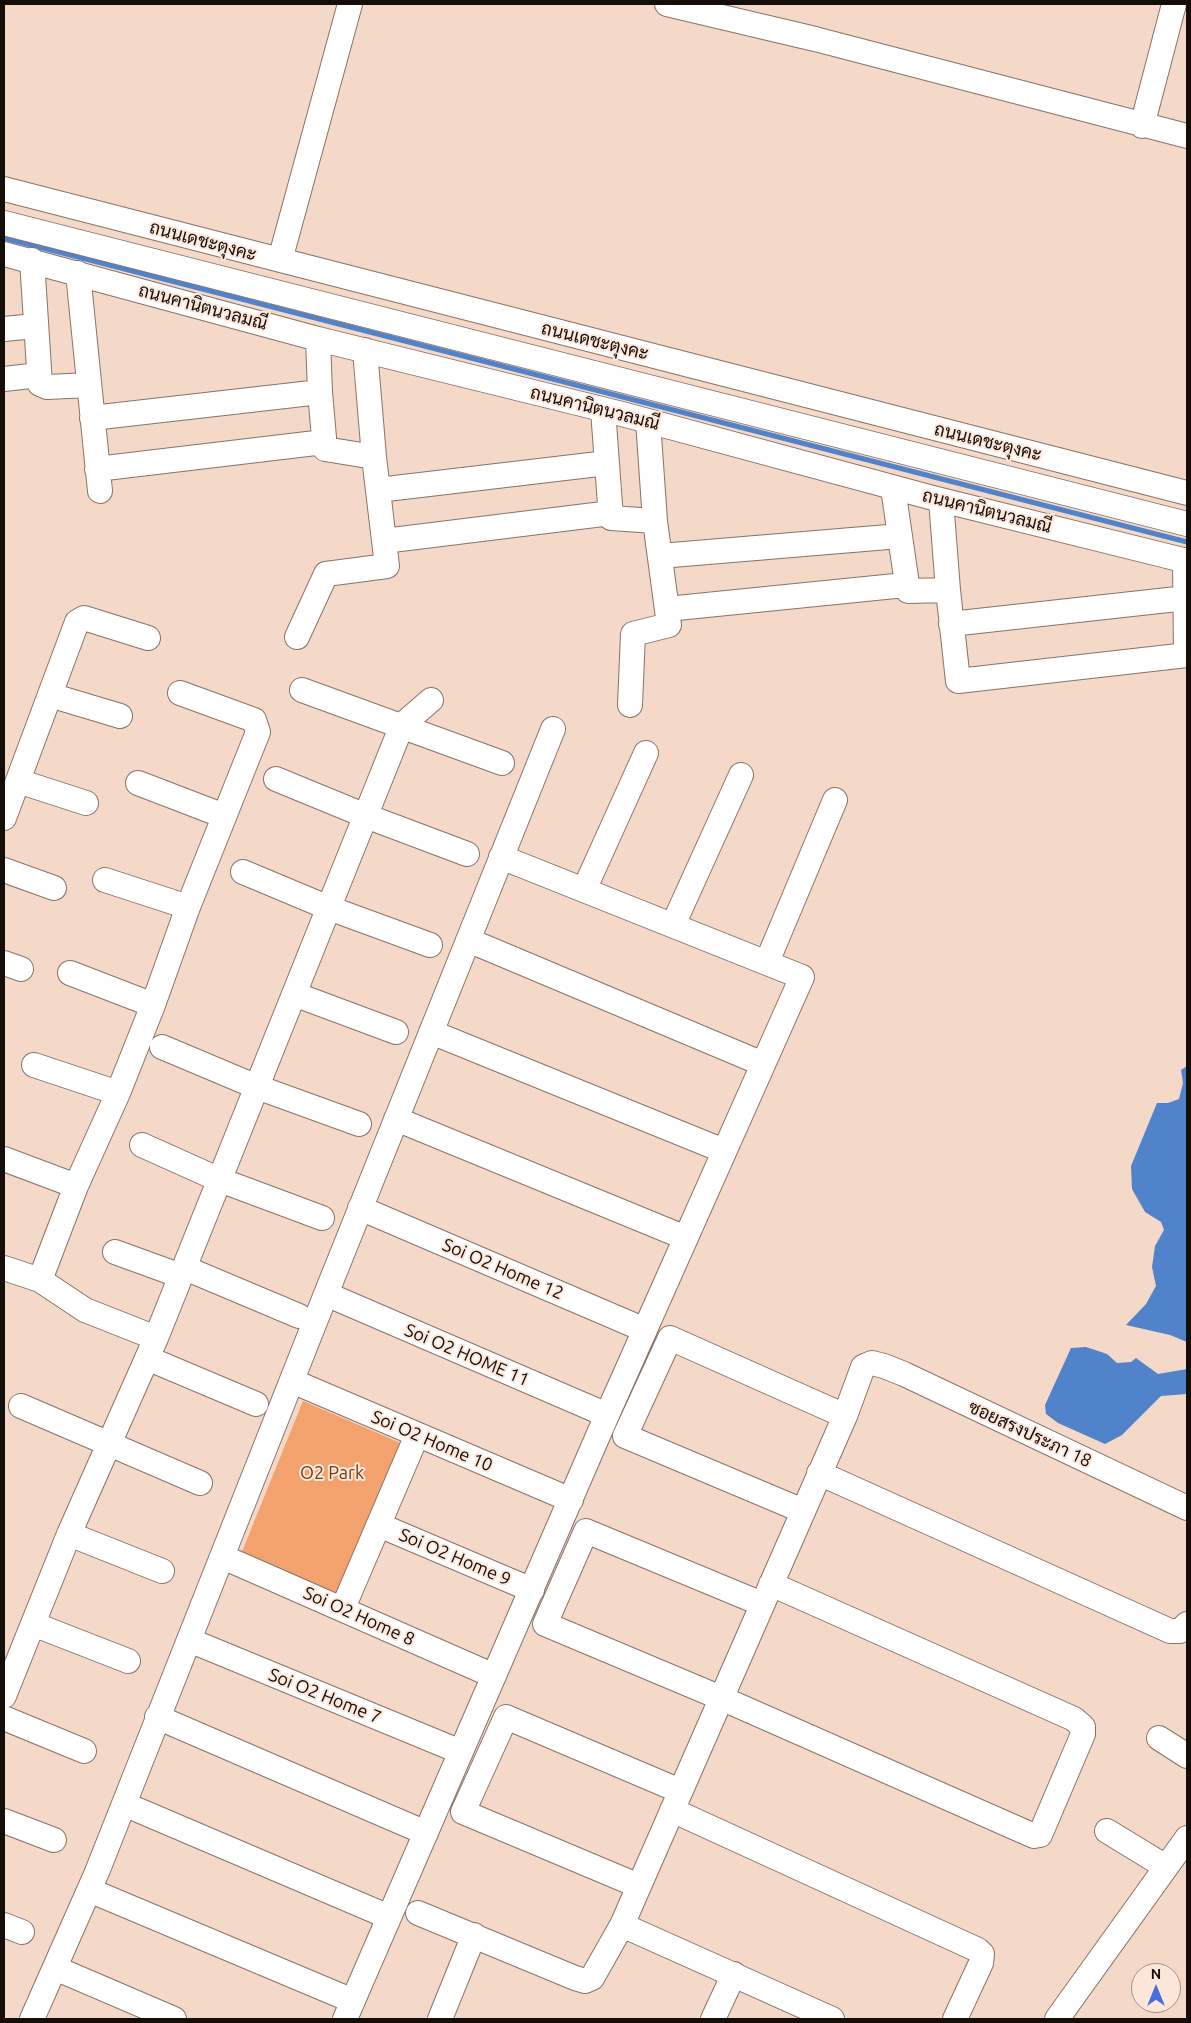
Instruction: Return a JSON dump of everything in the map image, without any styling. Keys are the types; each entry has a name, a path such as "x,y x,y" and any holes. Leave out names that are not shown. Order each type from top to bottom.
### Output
{"street":[{"path":"280,260 349,4"},
{"path":"667,4 815,39 1142,126 1187,136"},
{"path":"1142,126 1174,4"},
{"name":"ถนนเดชะตุงคะ","path":"4,189 1187,493"},
{"name":"ถนนเดชะตุงคะ","path":"4,223 46,252 666,392 1187,524"},
{"path":"46,252 35,326 40,384 47,387 89,385"},
{"name":"ถนนคานิตนวลมณี","path":"4,254 46,252 78,273 318,339 648,421 894,488 1186,561"},
{"path":"78,273 99,480 324,442"},
{"path":"4,329 35,326"},
{"path":"318,339 325,449 374,457"},
{"path":"297,637 326,574 387,566 374,457 365,350"},
{"path":"666,392 674,362"},
{"path":"4,379 39,375"},
{"path":"92,418 320,392"},
{"path":"603,410 611,518 613,520 655,521"},
{"path":"630,705 633,634 669,626 655,521 648,421"},
{"path":"378,490 607,463"},
{"path":"894,488 905,585 908,591 948,590"},
{"path":"941,500 958,682 1187,655 1186,561"},
{"path":"384,541 611,513"},
{"path":"660,556 900,536"},
{"path":"667,609 905,585"},
{"path":"952,624 1186,598"},
{"path":"4,818 77,622 84,618 148,638"},
{"path":"302,690 502,763"},
{"path":"40,1280 76,1186 118,1093 153,1005 188,907 258,732 254,720 180,693"},
{"path":"50,694 120,716"},
{"path":"4,1696 69,1534 152,1348 402,726 431,700"},
{"path":"32,2019 89,1890 124,1804 360,1208 553,729"},
{"path":"584,890 646,753"},
{"path":"674,926 741,775"},
{"path":"276,779 366,816 467,854"},
{"path":"18,781 86,803"},
{"path":"138,783 224,816"},
{"path":"767,962 836,800"},
{"path":"89,1890 349,2010 607,1415 802,977 501,857"},
{"path":"4,870 54,888"},
{"path":"242,872 329,908 430,945"},
{"path":"105,880 188,907"},
{"path":"468,940 763,1064"},
{"path":"70,973 153,1005"},
{"path":"294,994 396,1032"},
{"path":"431,1032 724,1151"},
{"path":"162,1047 257,1086 359,1124"},
{"path":"34,1065 118,1093"},
{"path":"396,1119 686,1238"},
{"path":"142,1145 220,1180 322,1218"},
{"path":"4,1159 76,1186"},
{"name":"Soi O2 Home 12","path":"360,1208 645,1330"},
{"path":"116,1252 183,1272 299,1316"},
{"path":"4,1268 40,1280 85,1310 256,1404"},
{"name":"Soi O2 HOME 11","path":"326,1294 607,1415"},
{"path":"418,1913 575,1978 590,1980 598,1970 622,1925 845,1416 670,1338 625,1436 803,1511"},
{"name":"ซอยสรงประภา 18","path":"845,1416 863,1368 872,1363 904,1374 1187,1508"},
{"name":"Soi O2 Home 10","path":"292,1381 571,1500"},
{"path":"21,1406 200,1482"},
{"path":"343,1608 417,1435"},
{"path":"819,1473 1170,1631 1180,1630 1187,1624"},
{"name":"Soi O2 Home 9","path":"378,1525 532,1590"},
{"path":"586,1530 766,1594 1074,1719 1083,1726 1083,1734 1043,1831 1040,1835 1034,1836 721,1698 545,1624 586,1530"},
{"path":"69,1534 162,1571"},
{"name":"Soi O2 Home 8","path":"223,1557 343,1608 494,1676"},
{"path":"32,1624 128,1662"},
{"name":"Soi O2 Home 7","path":"189,1640 461,1752"},
{"path":"639,1886 463,1812 506,1717 978,1950 982,1954 981,1963 955,2019"},
{"path":"4,1718 84,1751"},
{"path":"157,1718 426,1833"},
{"path":"1159,1738 1187,1756"},
{"path":"124,1804 389,1917"},
{"path":"4,1821 54,1840"},
{"path":"1106,1831 1166,1867"},
{"path":"1057,2019 1187,1838"},
{"path":"622,1925 832,2019"},
{"path":"440,2019 474,1935"},
{"path":"55,1968 174,2019"},
{"path":"713,2019 734,1974"}],"green space":[{"name":"O2 Park","path":"303,1401 403,1444 339,1596 241,1554"}],"water":[{"path":"1187,1066 1187,1342 1170,1335 1126,1325 1146,1304 1156,1286 1152,1267 1155,1246 1164,1230 1161,1222 1145,1212 1132,1189 1131,1166 1157,1103 1168,1103 1179,1099 1183,1083 1181,1070"},
{"path":"1086,1347 1107,1354 1117,1363 1131,1362 1136,1358 1158,1374 1187,1369 1187,1394 1161,1396 1122,1435 1105,1444 1058,1423 1046,1414 1045,1405 1071,1348"}],"waterway":[{"path":"4,238 1187,542"}]}
